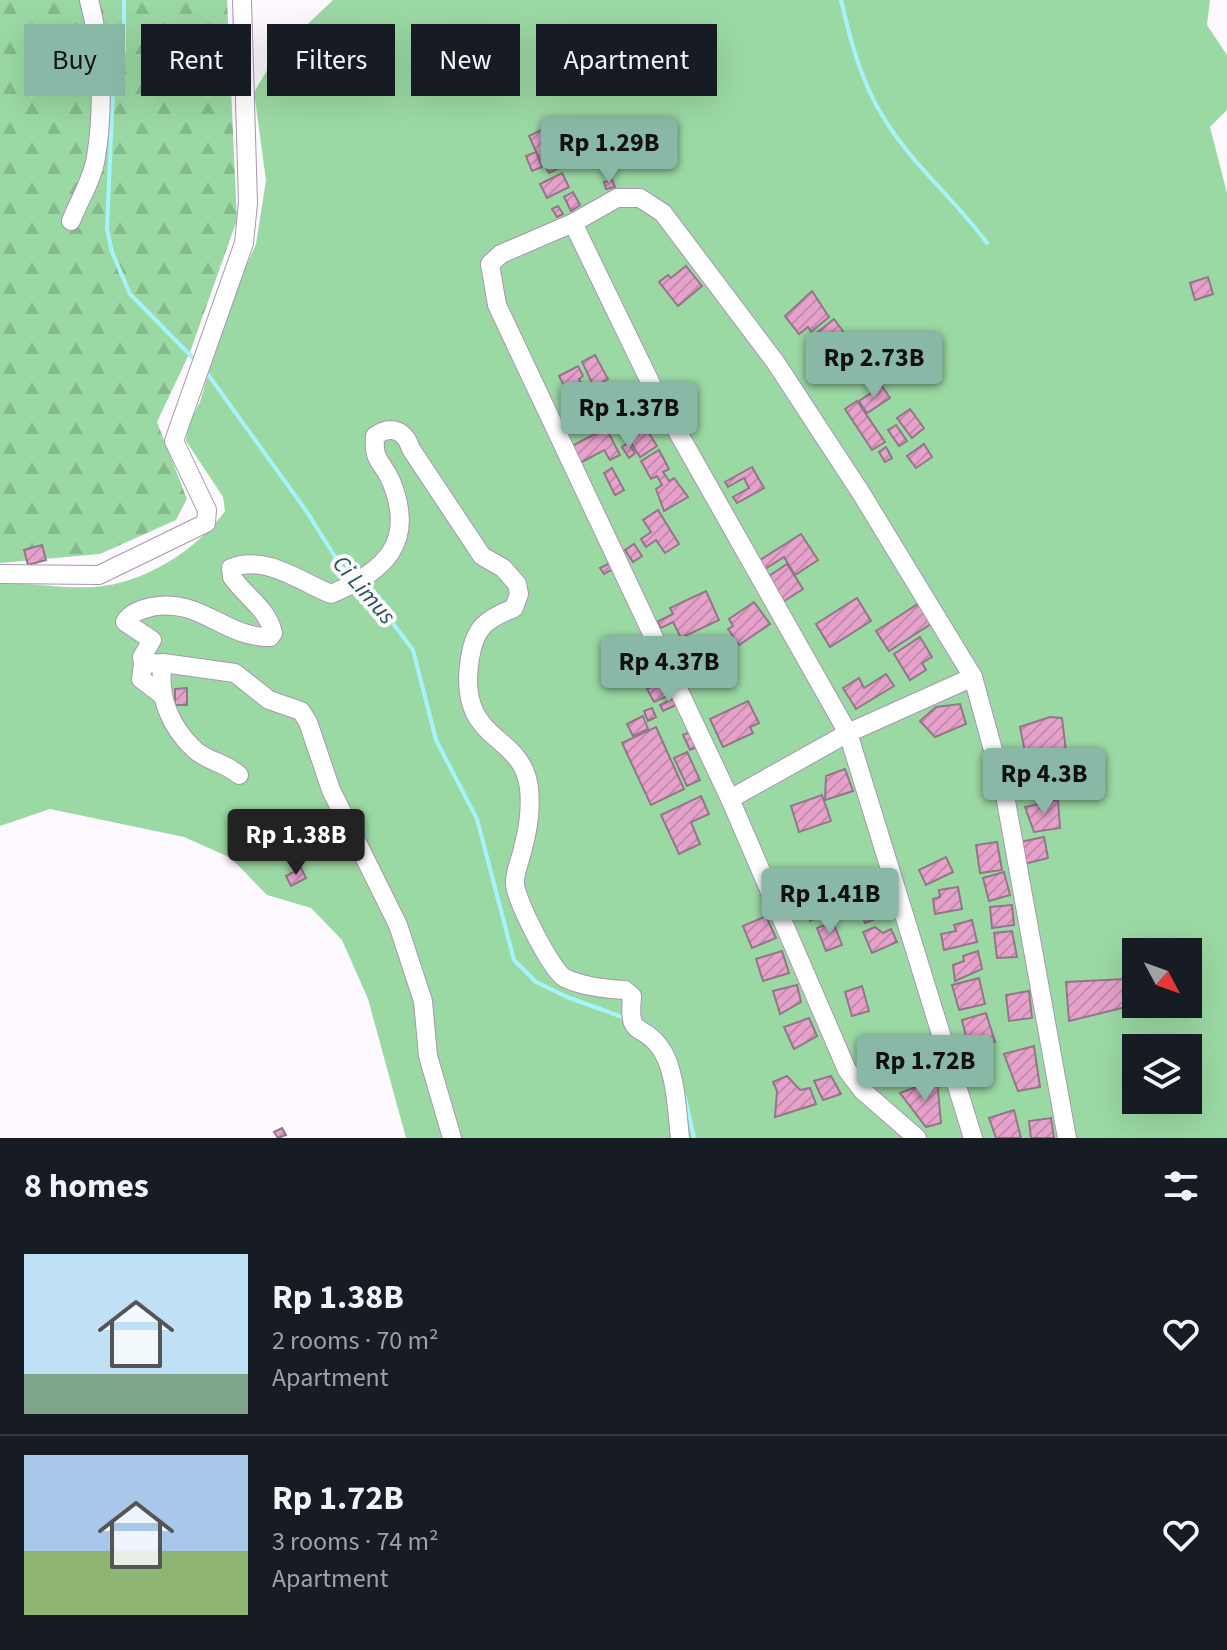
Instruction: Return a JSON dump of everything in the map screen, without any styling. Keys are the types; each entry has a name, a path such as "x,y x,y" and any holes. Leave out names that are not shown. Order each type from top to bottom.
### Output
{"street":[{"path":"71,221 96,159 99,106 96,24 89,0"},
{"path":"0,574 99,575 206,523 207,510 174,441 244,243 248,203 242,0"},
{"path":"917,1138 863,1091 847,1070 730,799 497,305 490,264 501,254 573,223 617,198 640,198 663,213 776,363 861,493 973,677 1004,790 1067,1138"},
{"path":"573,223 654,390 848,733 968,1134"},
{"path":"162,695 141,679 142,657 152,640 125,622 129,615 165,604 189,606 224,626 270,637 271,625 232,577 231,568 247,563 286,572 331,594 350,586 390,557 402,524 389,476 374,457 375,440 379,433 401,431 482,556 503,568 517,584 519,594 514,608 487,620 475,631 468,668 468,696 483,728 523,766 529,788 525,840 515,882 521,907 545,947 549,961 563,978 625,990 632,996 628,1014 641,1033 659,1045 674,1084 680,1138"},
{"path":"163,663 162,695 166,710 196,751 229,766 239,775"},
{"path":"143,664 163,663 235,673 269,700 301,711 308,722 331,790 398,925 423,1001 428,1056 452,1138"},
{"path":"730,799 848,733 973,677"}],"green space":[{"path":"0,0 227,0 228,24 141,24 141,96 231,96 237,220 190,352 157,422 187,499 176,520 100,554 0,563"},
{"path":"333,0 1210,0 1207,25 1227,55 1227,110 1210,127 1227,193 1227,1138 406,1138 368,999 342,940 311,908 267,895 231,858 184,837 50,809 0,826 0,584 94,587 131,579 150,572 184,551 200,539 225,511 223,497 186,441 188,425 200,402 208,374 215,335 256,244 266,180 254,92 267,70 267,96 395,96 395,24 308,24"}],"building":[{"path":"543,129 554,153 540,160 529,136"},
{"path":"610,136 611,143 603,145 602,137"},
{"path":"612,147 615,162 604,164 601,150"},
{"path":"536,152 542,167 532,171 526,156"},
{"path":"555,156 561,167 549,173 543,161"},
{"path":"562,173 569,187 547,198 540,184"},
{"path":"612,180 615,187 606,189 604,182"},
{"path":"573,192 580,205 571,211 564,197"},
{"path":"558,206 563,214 557,217 552,209"},
{"path":"686,266 702,286 678,306 659,282 668,275 671,278"},
{"path":"1208,277 1213,294 1195,300 1190,283"},
{"path":"812,291 829,317 811,332 808,327 799,334 785,316"},
{"path":"834,319 852,344 823,361 807,341"},
{"path":"595,355 608,379 594,387 582,362"},
{"path":"578,366 583,376 579,379 588,395 573,403 559,376"},
{"path":"882,386 890,398 867,413 859,401"},
{"path":"857,401 885,442 872,450 845,409"},
{"path":"910,409 924,428 912,438 897,418"},
{"path":"641,421 657,446 640,457 624,432"},
{"path":"896,425 907,441 899,446 888,430"},
{"path":"606,428 620,455 610,460 604,450 580,463 572,446"},
{"path":"628,443 635,453 629,458 622,447"},
{"path":"924,444 932,457 916,468 907,456"},
{"path":"886,447 892,458 885,462 879,452"},
{"path":"659,450 669,469 663,472 669,481 674,478 688,497 664,511 656,489 662,485 657,476 651,479 641,461"},
{"path":"752,467 764,488 737,503 733,497 749,488 744,478 728,487 725,482"},
{"path":"612,468 624,490 615,495 604,473"},
{"path":"658,510 679,544 665,553 656,540 646,547 641,539 651,532 643,520"},
{"path":"801,534 818,560 795,575 784,557 765,569 760,560"},
{"path":"634,544 642,556 633,562 625,550"},
{"path":"42,545 46,560 28,565 24,550"},
{"path":"610,563 613,569 604,574 600,568"},
{"path":"787,564 803,589 781,603 766,578"},
{"path":"706,591 719,620 681,638 673,622 661,628 657,622 673,614 670,608"},
{"path":"857,598 871,621 830,647 816,624"},
{"path":"754,602 770,624 739,645 728,629 733,626 729,619"},
{"path":"921,602 934,622 889,651 876,631"},
{"path":"920,637 932,657 922,663 926,670 910,680 894,654"},
{"path":"886,674 894,686 856,709 843,688 859,678 864,688"},
{"path":"669,678 676,692 654,702 647,689"},
{"path":"187,688 187,705 175,705 175,689"},
{"path":"675,698 678,704 663,711 660,705"},
{"path":"748,701 759,723 750,727 753,733 723,747 710,719"},
{"path":"960,704 966,724 935,737 920,721 936,707"},
{"path":"652,708 656,717 648,721 644,711"},
{"path":"643,716 648,729 633,736 627,724"},
{"path":"1050,717 1062,718 1067,760 1028,767 1020,727"},
{"path":"656,727 684,789 651,805 622,743"},
{"path":"690,732 697,747 690,750 683,735"},
{"path":"687,752 700,780 687,786 674,758"},
{"path":"845,769 853,791 825,800 826,776"},
{"path":"822,795 831,821 799,832 791,806"},
{"path":"701,796 709,814 691,822 700,844 679,854 661,815"},
{"path":"1058,800 1060,828 1034,832 1025,807"},
{"path":"1044,837 1048,858 1024,864 1020,842"},
{"path":"997,842 1002,870 980,873 976,845"},
{"path":"946,857 953,872 926,885 919,870"},
{"path":"301,868 306,878 291,886 286,876"},
{"path":"1004,872 1010,895 989,901 983,878"},
{"path":"958,887 962,909 935,914 933,899 940,897 939,890"},
{"path":"819,890 829,913 810,921 801,898"},
{"path":"868,894 871,902 882,897 889,914 865,923 856,898"},
{"path":"1012,905 1014,925 992,928 990,907"},
{"path":"766,916 776,938 752,948 743,926"},
{"path":"972,920 977,942 944,950 941,934 956,931 954,925"},
{"path":"833,922 842,945 826,951 817,928"},
{"path":"875,927 883,933 891,929 897,942 872,953 863,932"},
{"path":"1012,931 1017,957 997,958 994,933"},
{"path":"782,951 789,973 763,981 756,959"},
{"path":"978,951 982,969 955,981 953,965 964,961 963,956"},
{"path":"979,978 985,1004 959,1010 952,985"},
{"path":"1122,979 1122,1008 1069,1021 1066,982"},
{"path":"797,985 801,1002 780,1014 773,991"},
{"path":"862,986 869,1011 852,1016 845,992"},
{"path":"1029,991 1032,1018 1009,1021 1006,995"},
{"path":"986,1013 995,1042 970,1053 962,1020"},
{"path":"809,1018 817,1036 794,1049 784,1027"},
{"path":"922,1046 929,1071 908,1075 903,1051"},
{"path":"1034,1046 1040,1087 1018,1091 1004,1054"},
{"path":"787,1076 800,1090 810,1088 816,1104 775,1117 777,1091 773,1082"},
{"path":"831,1076 841,1094 823,1100 814,1081"},
{"path":"937,1079 941,1123 926,1127 900,1093"},
{"path":"1014,1110 1021,1138 996,1138 989,1118"},
{"path":"1051,1118 1054,1138 1031,1138 1029,1121"},
{"path":"282,1128 286,1135 278,1138 274,1132"}],"waterway":[{"name":"Ci Limus","path":"124,0 124,52 113,90 107,229 112,252 130,294 195,360"},
{"path":"841,0 862,74 882,115 919,165 987,243"},
{"name":"Ci Limus","path":"204,369 307,512 349,579"},
{"name":"Ci Limus","path":"358,588 383,610 413,650 436,740 477,819 514,960 536,982 625,1018"},
{"name":"Ci Limus","path":"685,1097 694,1138"}]}
